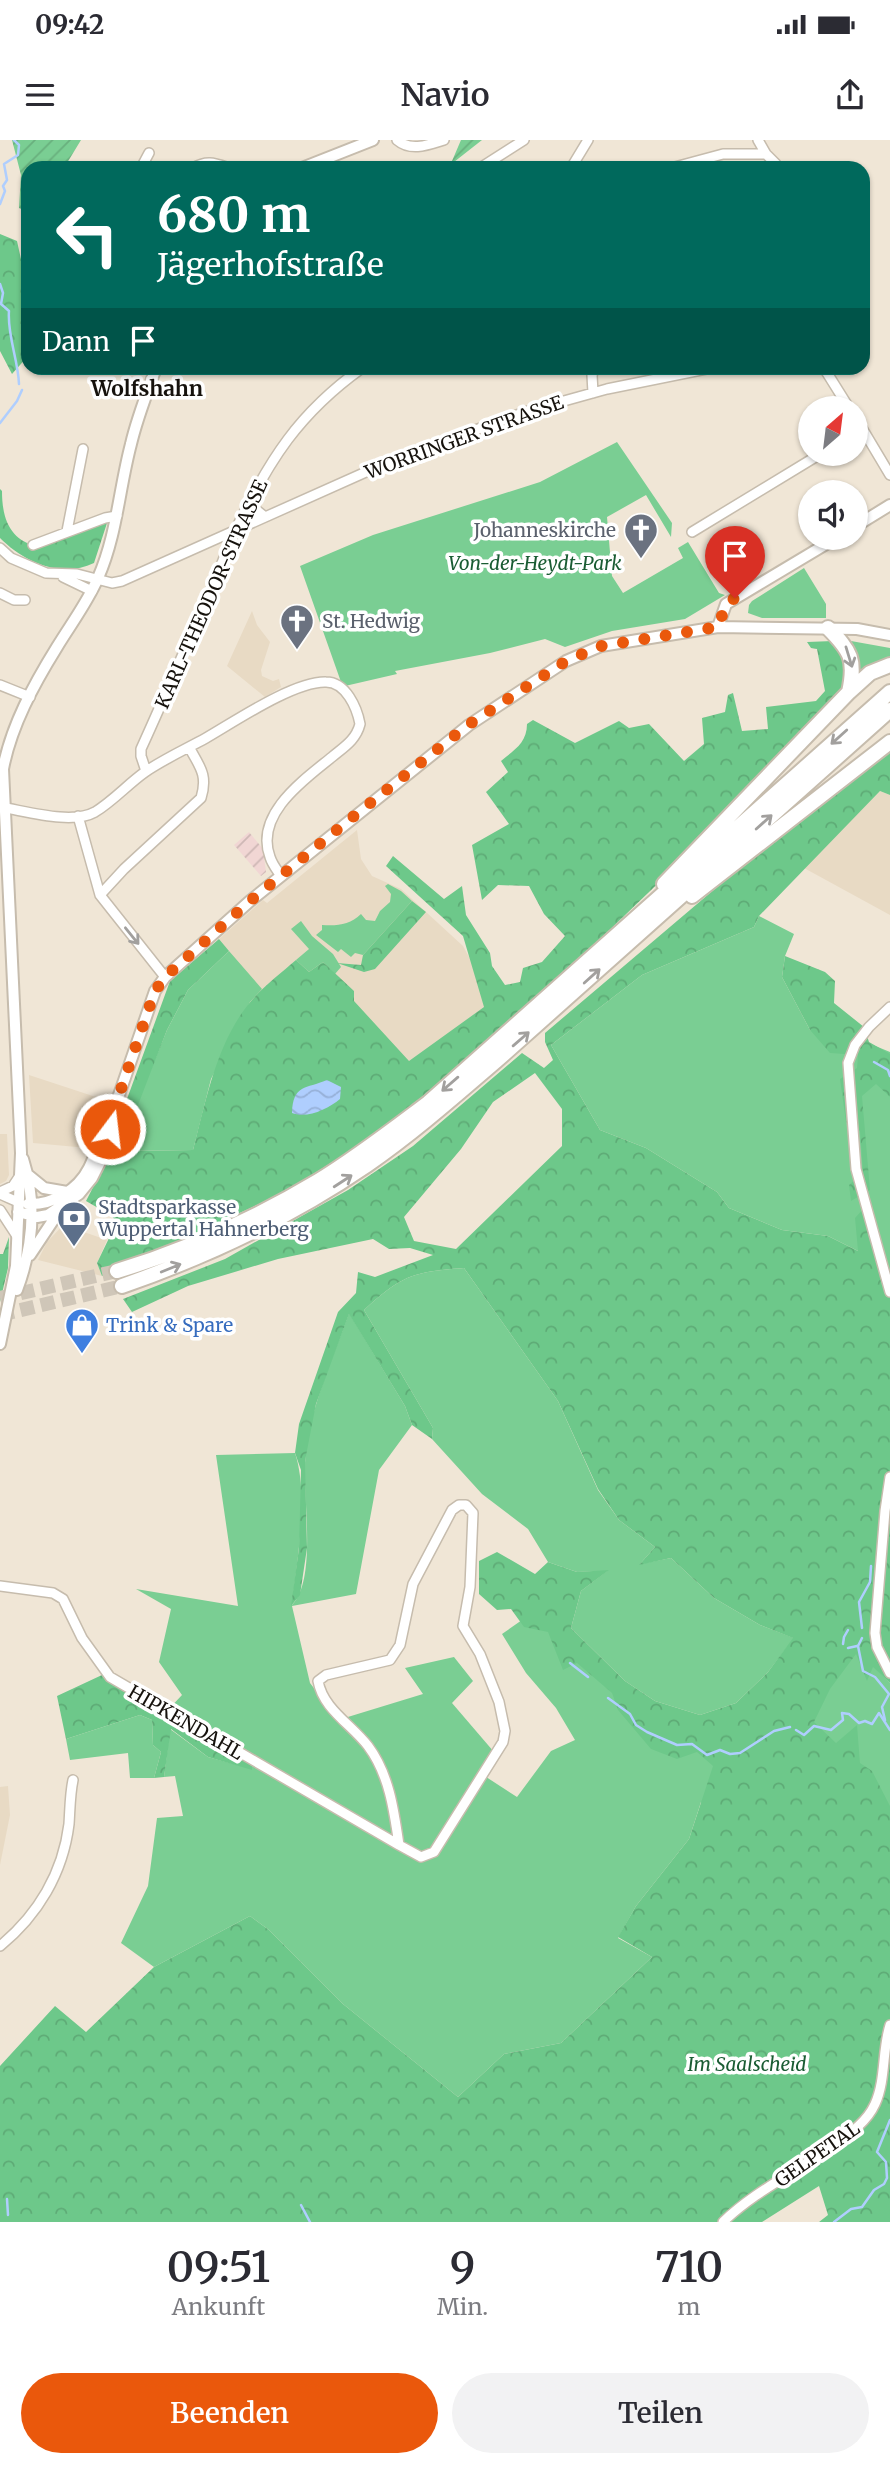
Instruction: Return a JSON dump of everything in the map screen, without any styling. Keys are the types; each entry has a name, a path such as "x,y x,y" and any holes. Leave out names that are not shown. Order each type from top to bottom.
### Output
{"highway":[{"path":"828,628 845,645 852,658 849,692"},
{"path":"652,913 667,879 849,692 870,673 890,665"},
{"path":"122,1286 195,1259 243,1237 324,1192 368,1164 456,1096 890,692"},
{"path":"117,1271 166,1254 236,1224 318,1181 360,1154 428,1103 890,710"},
{"path":"652,913 703,889 890,742"}],"main road":[{"path":"320,161 373,140"},
{"path":"0,1345 25,1264 35,1208 23,1176 20,1153 2,807 5,755 30,696 97,580 113,539 130,445 154,375"},
{"path":"868,519 890,505"},
{"path":"718,627 726,604 816,550"},
{"path":"25,1264 64,1205 86,1187 99,1168 107,1145 110,1121 155,991 165,977 281,876 468,725 566,661 601,646 718,627 857,629 890,634"},
{"path":"35,1208 67,1192 85,1175 104,1127 110,1121"},
{"path":"23,1176 44,1188 67,1192"},
{"path":"8,1316 16,1266 14,1208 23,1176"},
{"path":"14,1208 64,1205"}],"street":[{"path":"397,140 406,147 444,140"},
{"path":"492,161 524,140"},
{"path":"575,161 588,140"},
{"path":"758,140 773,161"},
{"path":"145,161 149,153"},
{"path":"697,161 723,154 766,155"},
{"name":"KARL-THEODOR-STRASSE","path":"146,771 141,749 235,530 274,457 300,422 322,399 353,375"},
{"path":"592,375 593,393"},
{"name":"WORRINGER STRASSE","path":"58,575 78,574 112,583 122,581 395,459 528,411 593,393 677,375"},
{"path":"828,375 842,396"},
{"path":"868,444 890,475"},
{"path":"67,531 83,449"},
{"path":"692,532 801,466"},
{"path":"249,504 265,517"},
{"path":"33,545 67,531 117,516"},
{"path":"0,548 11,558 30,568 58,575 92,591"},
{"path":"0,593 14,600 25,600"},
{"path":"2,807 56,816 94,813 146,771 284,695 299,688 325,682 334,684 349,696 358,713 358,733 352,741 293,789 274,815 267,843 269,856 281,876"},
{"path":"0,685 30,696"},
{"path":"100,895 124,869 201,798 205,786 204,773 189,747"},
{"path":"78,816 100,895 165,977"},
{"path":"890,1007 855,1045 848,1063 856,1168 890,1292"},
{"path":"17,1236 14,1208 0,1193 23,1176"},
{"path":"0,1204 14,1208"},
{"path":"890,1478 875,1633 881,1656 890,1674"},
{"name":"HIPKENDAHL","path":"0,1586 53,1593 63,1599 82,1638 110,1677 421,1857 433,1852 503,1742 505,1731 499,1702 480,1654 463,1626 470,1587 473,1513 466,1504 452,1510 413,1584 400,1645 390,1660 326,1675 318,1681 327,1703 368,1746 382,1769 393,1806 399,1844"},
{"path":"0,1946 30,1917 54,1879 69,1824 73,1780"},
{"name":"GELPETAL","path":"723,2222 744,2203 806,2164 864,2121 877,2097 890,2025"}],"shaded area":[{"path":"252,611 257,625 270,642 261,670 262,676 273,681 279,679 281,687 265,697 227,666"},
{"path":"880,791 890,795 890,915 804,868"},
{"path":"357,830 361,859 372,876 401,889 463,946 501,1015 432,1071 193,989 231,954 219,939 263,900 267,903"},
{"path":"249,832 263,849 266,872 261,876 234,845"},
{"path":"29,1075 105,1100 88,1148 33,1143"},
{"path":"0,1134 7,1134 9,1175 6,1181 0,1184"},
{"name":"Stadtsparkasse Wuppertal Hahnerberg","path":"70,1218 81,1231 107,1240 97,1263 102,1276 38,1260 47,1242"},
{"path":"8,1786 10,1815 0,1865 0,1787"}],"green space":[{"path":"12,140 81,140 68,161 21,161 21,175"},
{"path":"461,140 482,140 455,161 452,161"},
{"path":"21,175 21,209 19,208"},
{"path":"0,234 17,241 21,259 21,364 12,374 0,351"},
{"name":"Von-der-Heydt-Park","path":"617,442 672,523 671,537 646,495 607,517 612,576 623,593 683,558 678,548 688,542 719,593 725,595 685,619 612,631 565,647 545,639 490,653 395,671 397,674 345,686 341,682 300,566 373,535 540,482"},
{"path":"0,489 10,528 30,544 41,547 108,520 94,563 69,569 44,566 10,547 0,538"},
{"path":"804,568 826,604 826,618 762,618 748,613 752,601"},
{"path":"833,641 847,653 844,686 674,868 516,1020 443,1083 355,1148 283,1193 102,1276 97,1263 111,1234 119,1227 112,1216 86,1201 107,1160 116,1132 125,1128 128,1151 193,1150 214,1071 230,1033 252,1000 296,960 309,972 323,962 354,991 354,1001 409,1061 484,1007 463,936 386,866 393,856 444,899 462,886 466,915 490,953 492,966 505,985 520,982 523,968 542,962 565,936 544,914 529,886 498,885 482,900 472,845 509,824 486,792 508,772 501,761 522,741 527,724 533,720 575,743 619,721 629,728 649,724 684,761 704,744 702,718 725,712 728,695 733,693 742,731 768,729 766,707 816,701 825,691 817,649 811,648 807,642"},
{"path":"851,641 890,648 890,660 858,679"},
{"name":"Im Saalscheid","path":"890,752 890,795 880,791 759,916 754,927 642,975 551,1045 600,1130 646,1148 717,1192 729,1208 782,1230 828,1236 858,1251 855,1218 864,1208 890,1296 890,1683 873,1667 867,1681 856,1654 830,1689 814,1722 836,1743 857,1725 860,1763 872,1771 890,1806 890,2222 819,2222 828,2215 819,2186 762,2222 0,2222 0,2066 55,2006 86,2032 154,1967 250,1916 269,1930 343,2004 458,2097 504,2054 561,2043 652,1957 618,1937 636,1906 689,1839 713,1766 697,1752 677,1759 651,1749 618,1710 612,1693 577,1663 563,1670 548,1632 524,1627 511,1609 497,1610 479,1594 479,1561 497,1552 535,1574 548,1562 577,1572 609,1570 581,1591 571,1628 625,1681 655,1701 700,1715 736,1703 768,1672 793,1638 760,1625 714,1598 671,1558 639,1565 655,1547 619,1520 598,1489 558,1401 464,1268 432,1271 409,1277 388,1289 364,1310 433,1428 432,1439 412,1425 405,1406 349,1314 316,1404 305,1461 307,1548 300,1595 291,1606 299,1548 301,1470 295,1453 299,1424 338,1312 356,1293 358,1272 375,1277 433,1255 410,1248 389,1249 373,1239 278,1259 188,1286 132,1312 123,1299 225,1259 348,1190 413,1146 522,1053 544,1068 553,1060 545,1042 545,1033 743,865","holes":["535,1073 562,1109 562,1146 456,1249 414,1241 404,1217 461,1149 493,1102"]},
{"path":"388,884 412,901 363,955 355,953 351,957 341,949 338,952 316,935 322,930 322,925 343,924 361,914 366,920 375,921 380,911 390,902 391,894 385,886"},
{"path":"412,901 426,912 375,969 364,972 337,963 361,965 363,955"},
{"path":"759,916 794,934 785,956 782,977 810,1030 873,1045 890,1052 890,1296 858,1251 828,1236 782,1230 729,1208 717,1192 646,1148 600,1130 551,1045 642,975 754,927"},
{"path":"301,921 312,936 333,954 341,967 335,974 323,962 309,972 296,960 309,949 291,929"},
{"path":"219,939 229,951 188,990 167,1030 138,1105 127,1099 170,981"},
{"path":"229,951 262,989 250,1002 211,1079 193,1150 128,1151 125,1128 116,1132 127,1099 137,1104 167,1030 188,990"},
{"path":"785,956 825,972 835,981 834,1003 864,1027 869,1042 890,1054 890,1097 876,1084 862,1096 870,1190 851,1201 849,1185 863,1172 860,1131 846,1122 840,1079 857,1068 858,1055 830,1053 810,1030 782,977"},
{"path":"9,1237 8,1268 0,1302 0,1254 3,1254"},
{"path":"464,1268 558,1401 598,1490 619,1520 655,1547 640,1564 671,1558 714,1598 760,1625 794,1638 768,1672 736,1703 700,1715 655,1701 625,1681 571,1628 581,1591 607,1571 577,1572 548,1562 528,1529 482,1494 432,1439 433,1428 364,1310 388,1289 409,1277 432,1271"},
{"path":"349,1313 405,1406 412,1425 379,1470 356,1594 292,1606 310,1683 338,1720 423,1694 405,1668 454,1657 473,1681 452,1703 494,1752 480,1773 517,1797 551,1751 575,1740 556,1708 526,1673 502,1634 522,1620 537,1621 632,1693 694,1720 732,1709 761,1686 816,1608 890,1683 890,1826 701,1802 689,1839 636,1906 618,1938 652,1957 561,2043 504,2054 458,2097 343,2004 269,1930 250,1916 154,1967 121,1943 148,1886 157,1818 183,1816 175,1776 164,1777 170,1729 208,1757 252,1769 165,1713 182,1695 159,1662 171,1609 136,1589 238,1606 216,1455 295,1453 302,1508 292,1605 300,1593 307,1558 305,1463 310,1426"},
{"path":"102,1675 252,1764 252,1770 208,1757 171,1729 164,1777 154,1778 161,1752 153,1745 152,1720 140,1715 66,1739 57,1696"},
{"path":"140,1715 152,1720 153,1745 161,1752 154,1778 130,1778 128,1753 70,1760 66,1739"}],"water":[{"path":"327,1080 341,1087 340,1099 317,1112 304,1115 292,1113 298,1092"}],"waterway":[{"path":"0,204 5,191 3,186 7,180 4,164 18,155 19,145 14,140"},
{"path":"0,284 3,293 1,304 9,311 19,384"},
{"path":"0,423 22,390"},
{"path":"874,1062 888,1070 890,1076"},
{"path":"862,1628 859,1602 870,1582 871,1566"},
{"path":"843,1644 848,1630"},
{"path":"862,1638 858,1646 863,1671 875,1677 889,1694 882,1707 885,1720"},
{"path":"848,1648 857,1646"},
{"path":"570,1663 588,1677"},
{"path":"608,1698 630,1714 636,1725 647,1732 677,1745 692,1744 707,1755 720,1750 730,1754 740,1753 774,1731 790,1727"},
{"path":"796,1730 804,1735 814,1726 831,1730 843,1720 842,1713 849,1714 859,1723 865,1721 872,1724 879,1713 890,1730"},
{"path":"834,2222 851,2209 862,2207 874,2190 884,2184 887,2178 886,2162 877,2152 890,2120"},
{"path":"7,2199 8,2215"},
{"path":"301,2205 310,2222"}],"tunnel":[{"path":"0,1298 117,1271"},
{"path":"0,1315 122,1286"}],"place":[{"name":"Johanneskirche","path":"641,560"},
{"name":"St. Hedwig","path":"297,651"},
{"name":"Stadtsparkasse Wuppertal Hahnerberg","path":"74,1248"},
{"name":"Trink & Spare","path":"82,1355"}],"district":[{"name":"Wolfshahn","path":"147,388"}],"route":[{"path":"110,1129 110,1121 155,991 172,969 250,901 468,725 553,668 601,646 718,627 726,604 735,598"}]}
